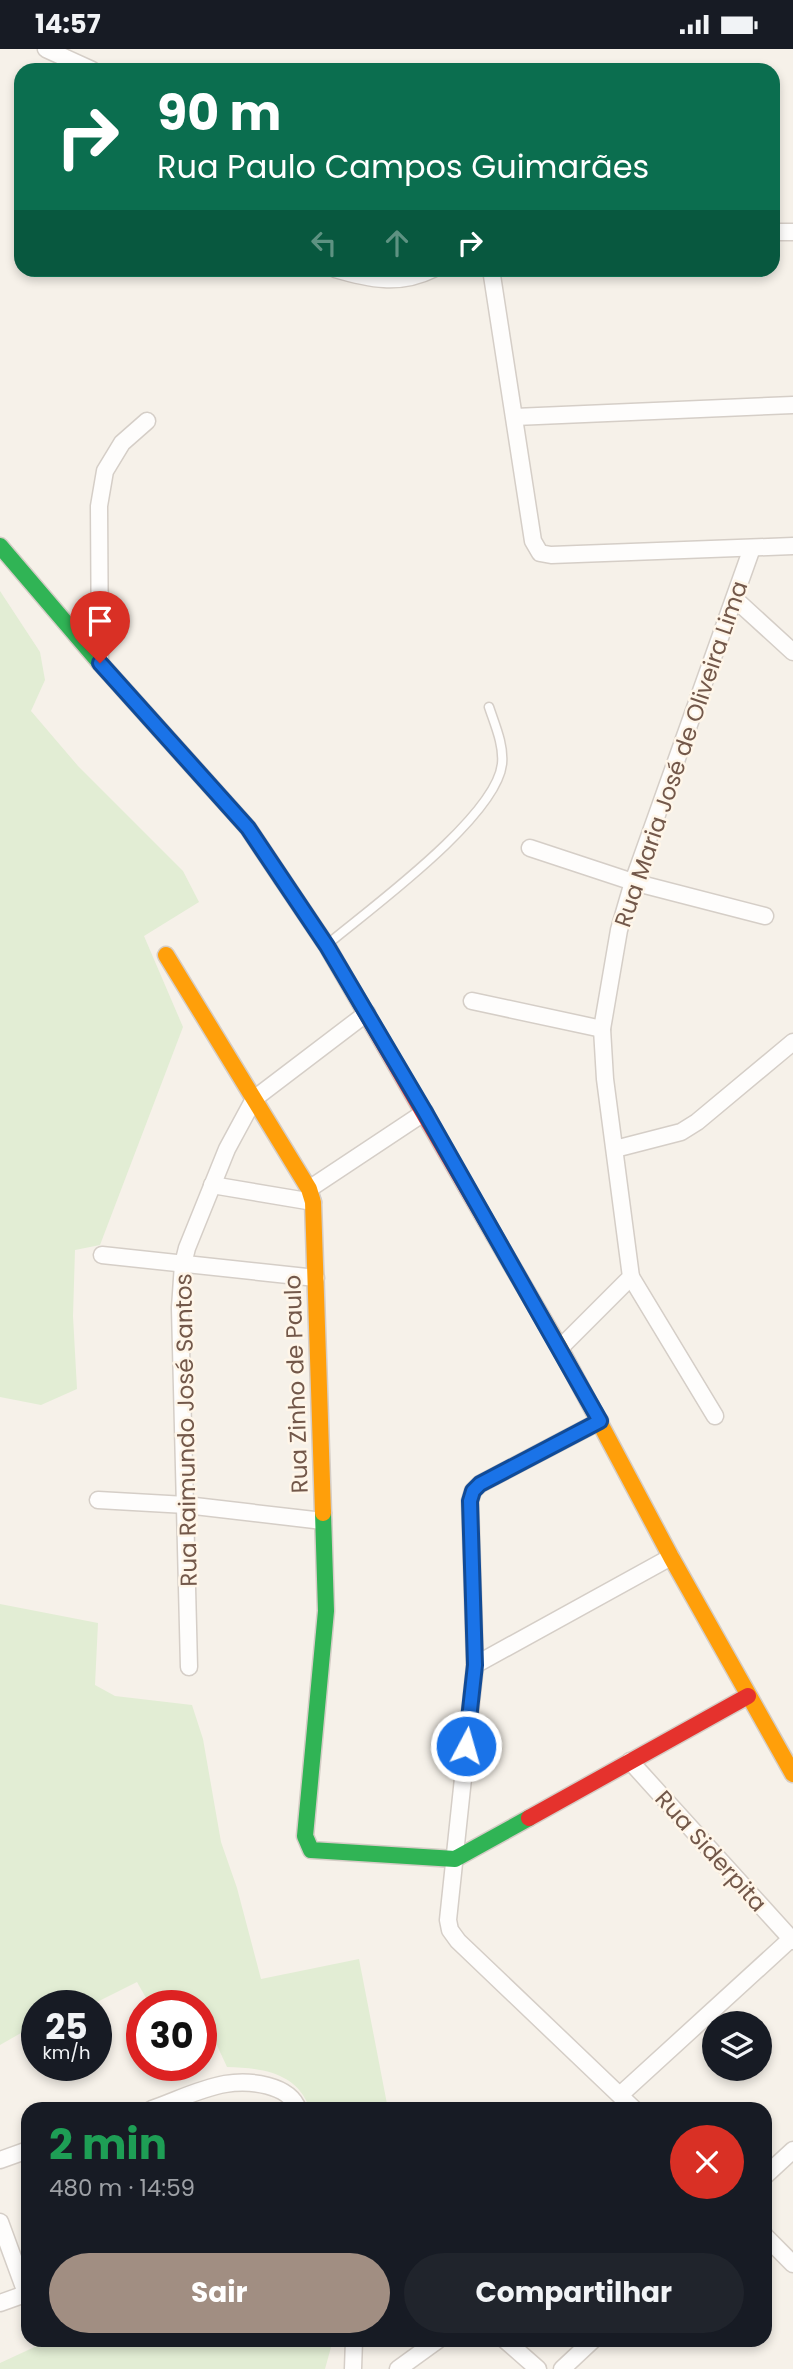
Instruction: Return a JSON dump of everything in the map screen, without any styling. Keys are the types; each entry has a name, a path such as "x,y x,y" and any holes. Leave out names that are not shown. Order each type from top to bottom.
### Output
{"street":[{"path":"46,49 77,63"},
{"path":"371,277 389,281 416,277"},
{"path":"492,277 533,541 540,553 564,555 793,546"},
{"path":"515,417 793,405"},
{"path":"100,663 99,506 105,471 122,443 146,421"},
{"path":"0,545 100,663 248,828 327,946 560,1348 671,1557 793,1774"},
{"name":"Rua Maria José de Oliveira Lima","path":"631,1277 602,1029 619,930 633,882 736,600 752,548"},
{"path":"736,600 793,652"},
{"path":"530,848 633,882 765,916"},
{"name":"Rua Zinho de Paulo","path":"166,955 311,1196 326,1611 305,1836 311,1850 455,1859"},
{"path":"472,1001 602,1029"},
{"name":"Rua Raimundo José Santos","path":"189,1667 180,1308 183,1264 199,1213 227,1149 254,1099 367,1013"},
{"path":"615,1149 681,1132 697,1122 793,1042"},
{"path":"212,1185 311,1196 425,1112"},
{"path":"102,1255 316,1278"},
{"path":"560,1348 631,1277 715,1416"},
{"path":"600,1421 480,1484 473,1491 470,1501 475,1665 448,1913 450,1930 458,1941 627,2102"},
{"path":"98,1500 186,1505 323,1521"},
{"path":"475,1665 671,1557"},
{"path":"455,1859 748,1696"},
{"name":"Rua Siderpita","path":"630,1761 792,1939"},
{"path":"620,2095 792,1939"},
{"path":"172,2102 225,2084 256,2084 280,2090 296,2102"},
{"path":"772,2170 793,2150"},
{"path":"0,2159 21,2152"},
{"path":"0,2222 21,2277"},
{"path":"772,2243 793,2264"},
{"path":"0,2302 21,2295"},
{"path":"353,2369 354,2347"},
{"path":"398,2369 428,2347"},
{"path":"513,2347 538,2369"},
{"path":"562,2369 586,2347"}],"lane":[{"path":"327,946 453,838 484,805 502,766 501,747 489,707"}],"green space":[{"path":"0,591 40,652 45,680 31,711 78,766 183,871 199,902 144,936 183,1027 100,1245 75,1250 73,1316 77,1389 41,1405 0,1397"},
{"path":"0,1604 98,1623 95,1685 115,1696 192,1705 203,1739 221,1842 237,1888 261,1979 359,1959 387,2102 306,2102 296,2087 277,2074 227,2067 217,2045 217,1990 142,1990 137,1982 112,1994 112,1990 21,1990 21,2033 0,2045"},
{"path":"35,2347 331,2347 325,2369 0,2369 0,2363"}],"traffic: fast":[{"path":"0,546 100,663 248,828 282,879"},
{"path":"323,1513 326,1611 305,1836 311,1850 455,1859 529,1818"}],"traffic: slow":[{"path":"166,955 309,1189 313,1202 323,1513"},
{"path":"494,1235 560,1348 671,1557 793,1774"}],"traffic: jam":[{"path":"282,879 327,946 494,1235"},
{"path":"529,1818 748,1696"}],"route":[{"path":"100,663 248,828 327,946 425,1112 600,1421 480,1484 473,1491 470,1501 475,1665 466,1746"}]}
